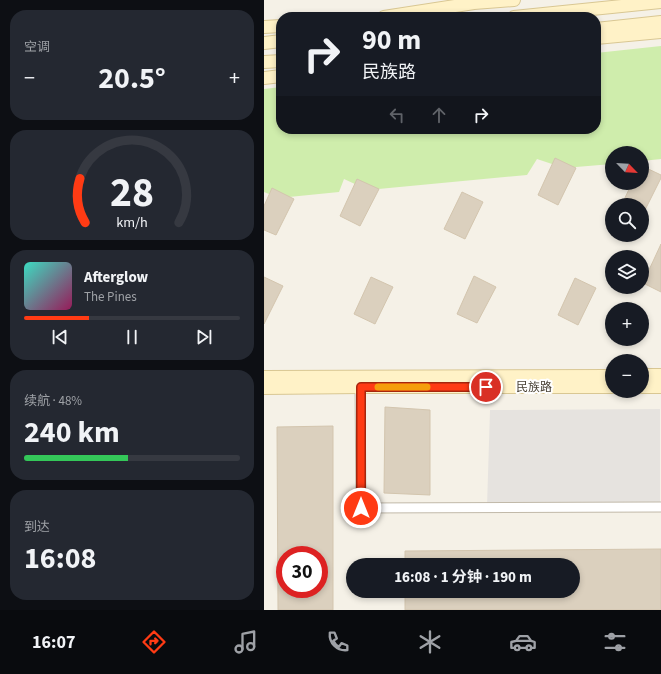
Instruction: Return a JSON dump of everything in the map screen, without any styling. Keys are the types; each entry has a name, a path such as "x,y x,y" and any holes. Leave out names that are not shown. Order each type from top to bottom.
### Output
{"street":[{"path":"416,12 474,3 514,0"},
{"path":"637,2 637,29"},
{"path":"551,12 618,3 661,2"},
{"path":"618,3 620,31"},
{"path":"601,37 661,22"},
{"path":"264,27 276,26"},
{"path":"601,29 620,31"},
{"path":"637,29 661,32"},
{"path":"264,43 276,42"},
{"path":"264,62 276,61"},
{"path":"264,78 276,77"},
{"path":"649,375 661,375"},
{"name":"民族路","path":"264,388 360,381 605,376"},
{"name":"民族路","path":"264,377 360,381 605,387"},
{"path":"360,381 361,508 661,507"},
{"path":"649,387 661,387"}],"green space":[{"path":"661,46 661,159 649,160 649,146 605,146 605,165 564,168 537,159 527,175 368,190 344,179 339,192 279,198 264,192 264,89 276,88 276,134 601,134 601,52"}],"shaded area":[{"path":"660,409 660,505 487,506 490,410"}],"building":[{"path":"555,158 576,168 558,205 538,195"},
{"path":"649,169 661,175 661,178 649,202 649,198 625,198 629,190 649,190"},
{"path":"357,179 379,189 360,226 340,216"},
{"path":"272,188 294,199 276,235 264,230 264,206"},
{"path":"462,192 483,202 465,239 444,229"},
{"path":"661,244 661,292 649,286 649,270"},
{"path":"474,276 496,287 477,323 457,314"},
{"path":"264,277 283,286 264,324"},
{"path":"371,277 393,287 375,324 354,314"},
{"path":"575,278 596,288 578,325 558,315"},
{"path":"385,407 430,410 430,495 384,493"},
{"path":"333,426 333,610 278,610 278,598 328,598 328,546 278,546 277,427"},
{"path":"661,549 661,610 405,610 405,598 580,598 580,558 405,558 405,551"}],"slow traffic":[{"path":"378,387 427,387"}],"route":[{"path":"361,508 361,387 486,387"}]}
